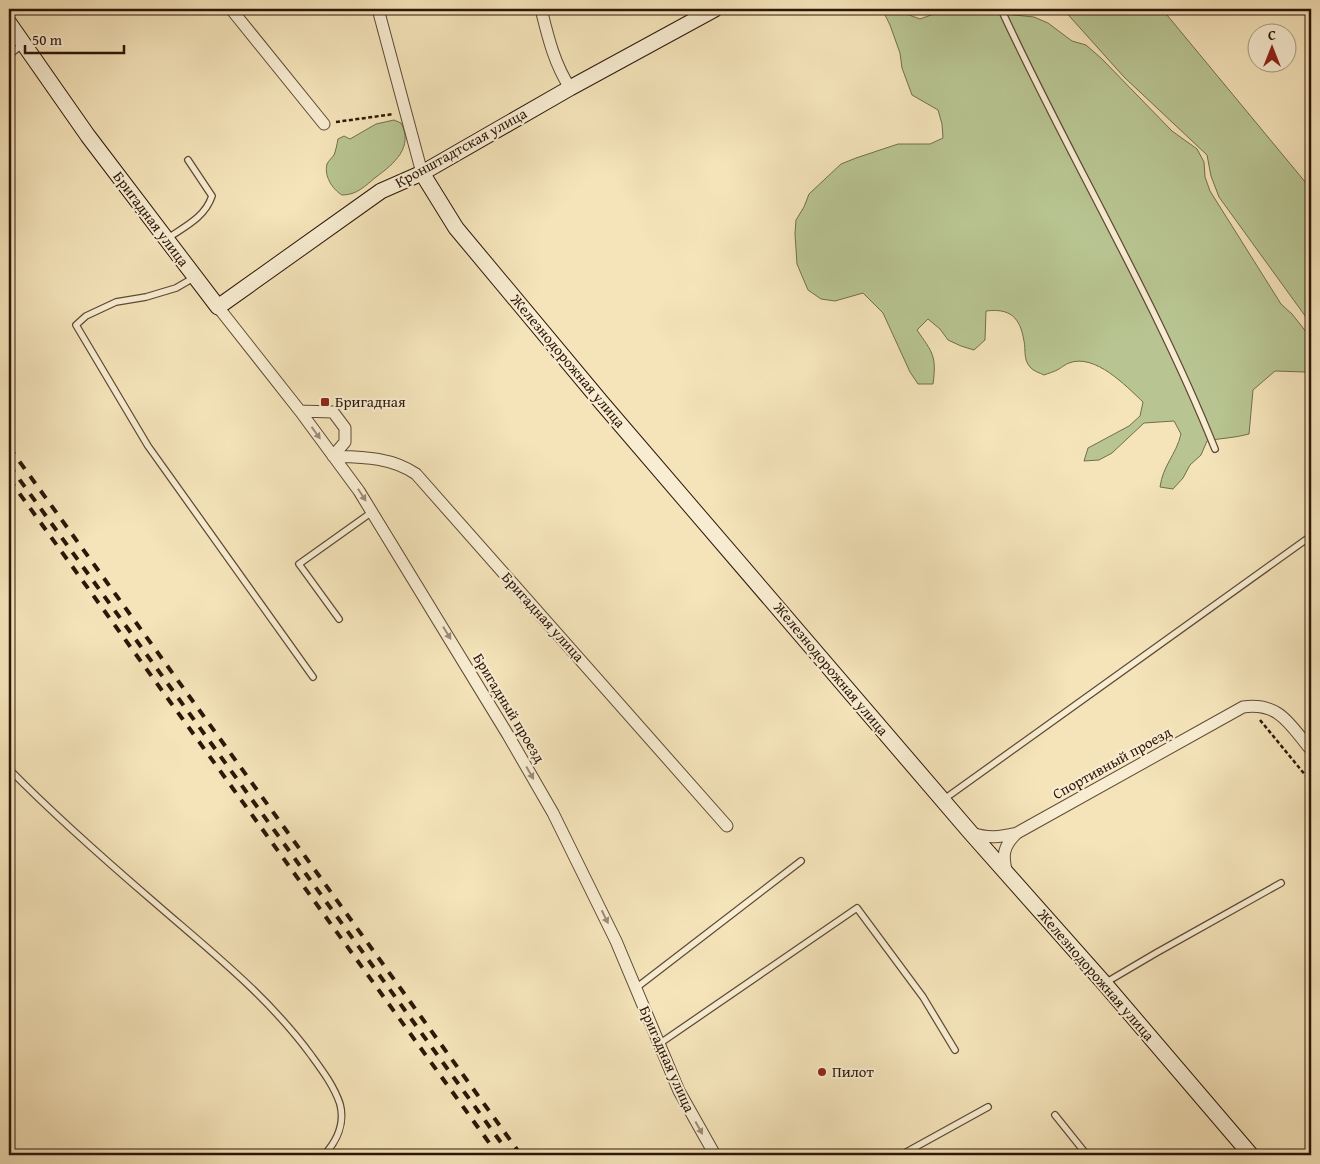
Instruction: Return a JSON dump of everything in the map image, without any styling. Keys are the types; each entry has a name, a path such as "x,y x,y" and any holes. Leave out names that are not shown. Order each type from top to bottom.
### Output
{"street":[{"path":"231,9 324,124"},
{"path":"378,9 422,173"},
{"path":"541,9 552,51 560,72 570,88"},
{"name":"Кронштадтская улица","path":"218,308 381,191 422,173 709,10"},
{"name":"Бригадная улица","path":"9,23 88,136 218,308 300,410 333,456 371,458 404,466 416,474 727,826"},
{"name":"Железнодорожная улица","path":"422,173 456,228 602,403 1007,875 1104,983 1251,1155"},
{"path":"300,410 333,412 345,428 345,442 333,456"},
{"name":"Бригадный проезд","path":"333,456 359,491 554,813 616,941 636,988"},
{"name":"Спортивный проезд","path":"970,832 985,837 1017,833 1243,707 1256,705 1268,707 1283,717 1311,750"},
{"path":"1007,875 1004,863 1005,850 1009,840 1017,833"},
{"name":"Бригадная улица","path":"636,988 679,1091 715,1155"}],"lane":[{"path":"1001,9 1141,289 1215,448"},
{"path":"9,55 23,44"},
{"path":"167,239 202,215 209,205 212,196 188,160"},
{"path":"195,276 176,288 146,297 116,302 86,316 76,325 148,446 313,677"},
{"path":"339,619 299,564 372,512"},
{"path":"943,800 1311,536"},
{"path":"9,769 50,811 248,984 293,1031 327,1076 340,1104 341,1126 335,1142 324,1155"},
{"path":"636,988 801,861"},
{"path":"1104,983 1281,883"},
{"path":"659,1044 857,908 923,997 954,1050"},
{"path":"901,1155 988,1107"},
{"path":"1055,1115 1087,1155"}],"path":[{"path":"324,124 406,112"},
{"path":"1257,716 1311,782"}],"green space":[{"path":"882,9 899,9 901,12 920,19 940,9 987,9 1004,14 1034,17 1048,23 1072,41 1086,45 1172,131 1197,149 1204,162 1205,177 1210,191 1281,304 1292,314 1311,338 1311,377 1305,372 1275,371 1253,390 1249,434 1207,441 1201,455 1190,465 1183,478 1173,489 1160,487 1164,472 1181,434 1174,421 1144,423 1112,453 1099,460 1084,461 1088,448 1129,426 1140,416 1143,402 1119,380 1089,363 1079,361 1069,363 1044,375 1033,370 1026,361 1020,326 1017,320 1008,313 994,310 986,311 985,340 974,350 948,340 940,329 928,319 917,330 934,360 933,384 918,384 910,372 883,313 863,293 835,301 821,299 808,290 797,264 795,234 796,220 809,194 841,164 898,144 930,144 943,138 938,110 912,95 902,68 900,53"},
{"path":"1063,9 1162,9 1311,189 1311,324 1219,197 1211,176 1207,155 1124,77"},
{"path":"394,120 401,123 404,132 404,147 400,154 383,172 364,187 356,192 342,195 332,186 326,169 327,164 334,155 338,139 344,136 350,139 376,124"}],"railway":[{"path":"9,447 521,1155"},
{"path":"9,465 510,1155"},
{"path":"9,479 498,1155"}],"place":[{"name":"Бригадная","path":"325,402"},
{"name":"Пилот","path":"822,1072"}]}
